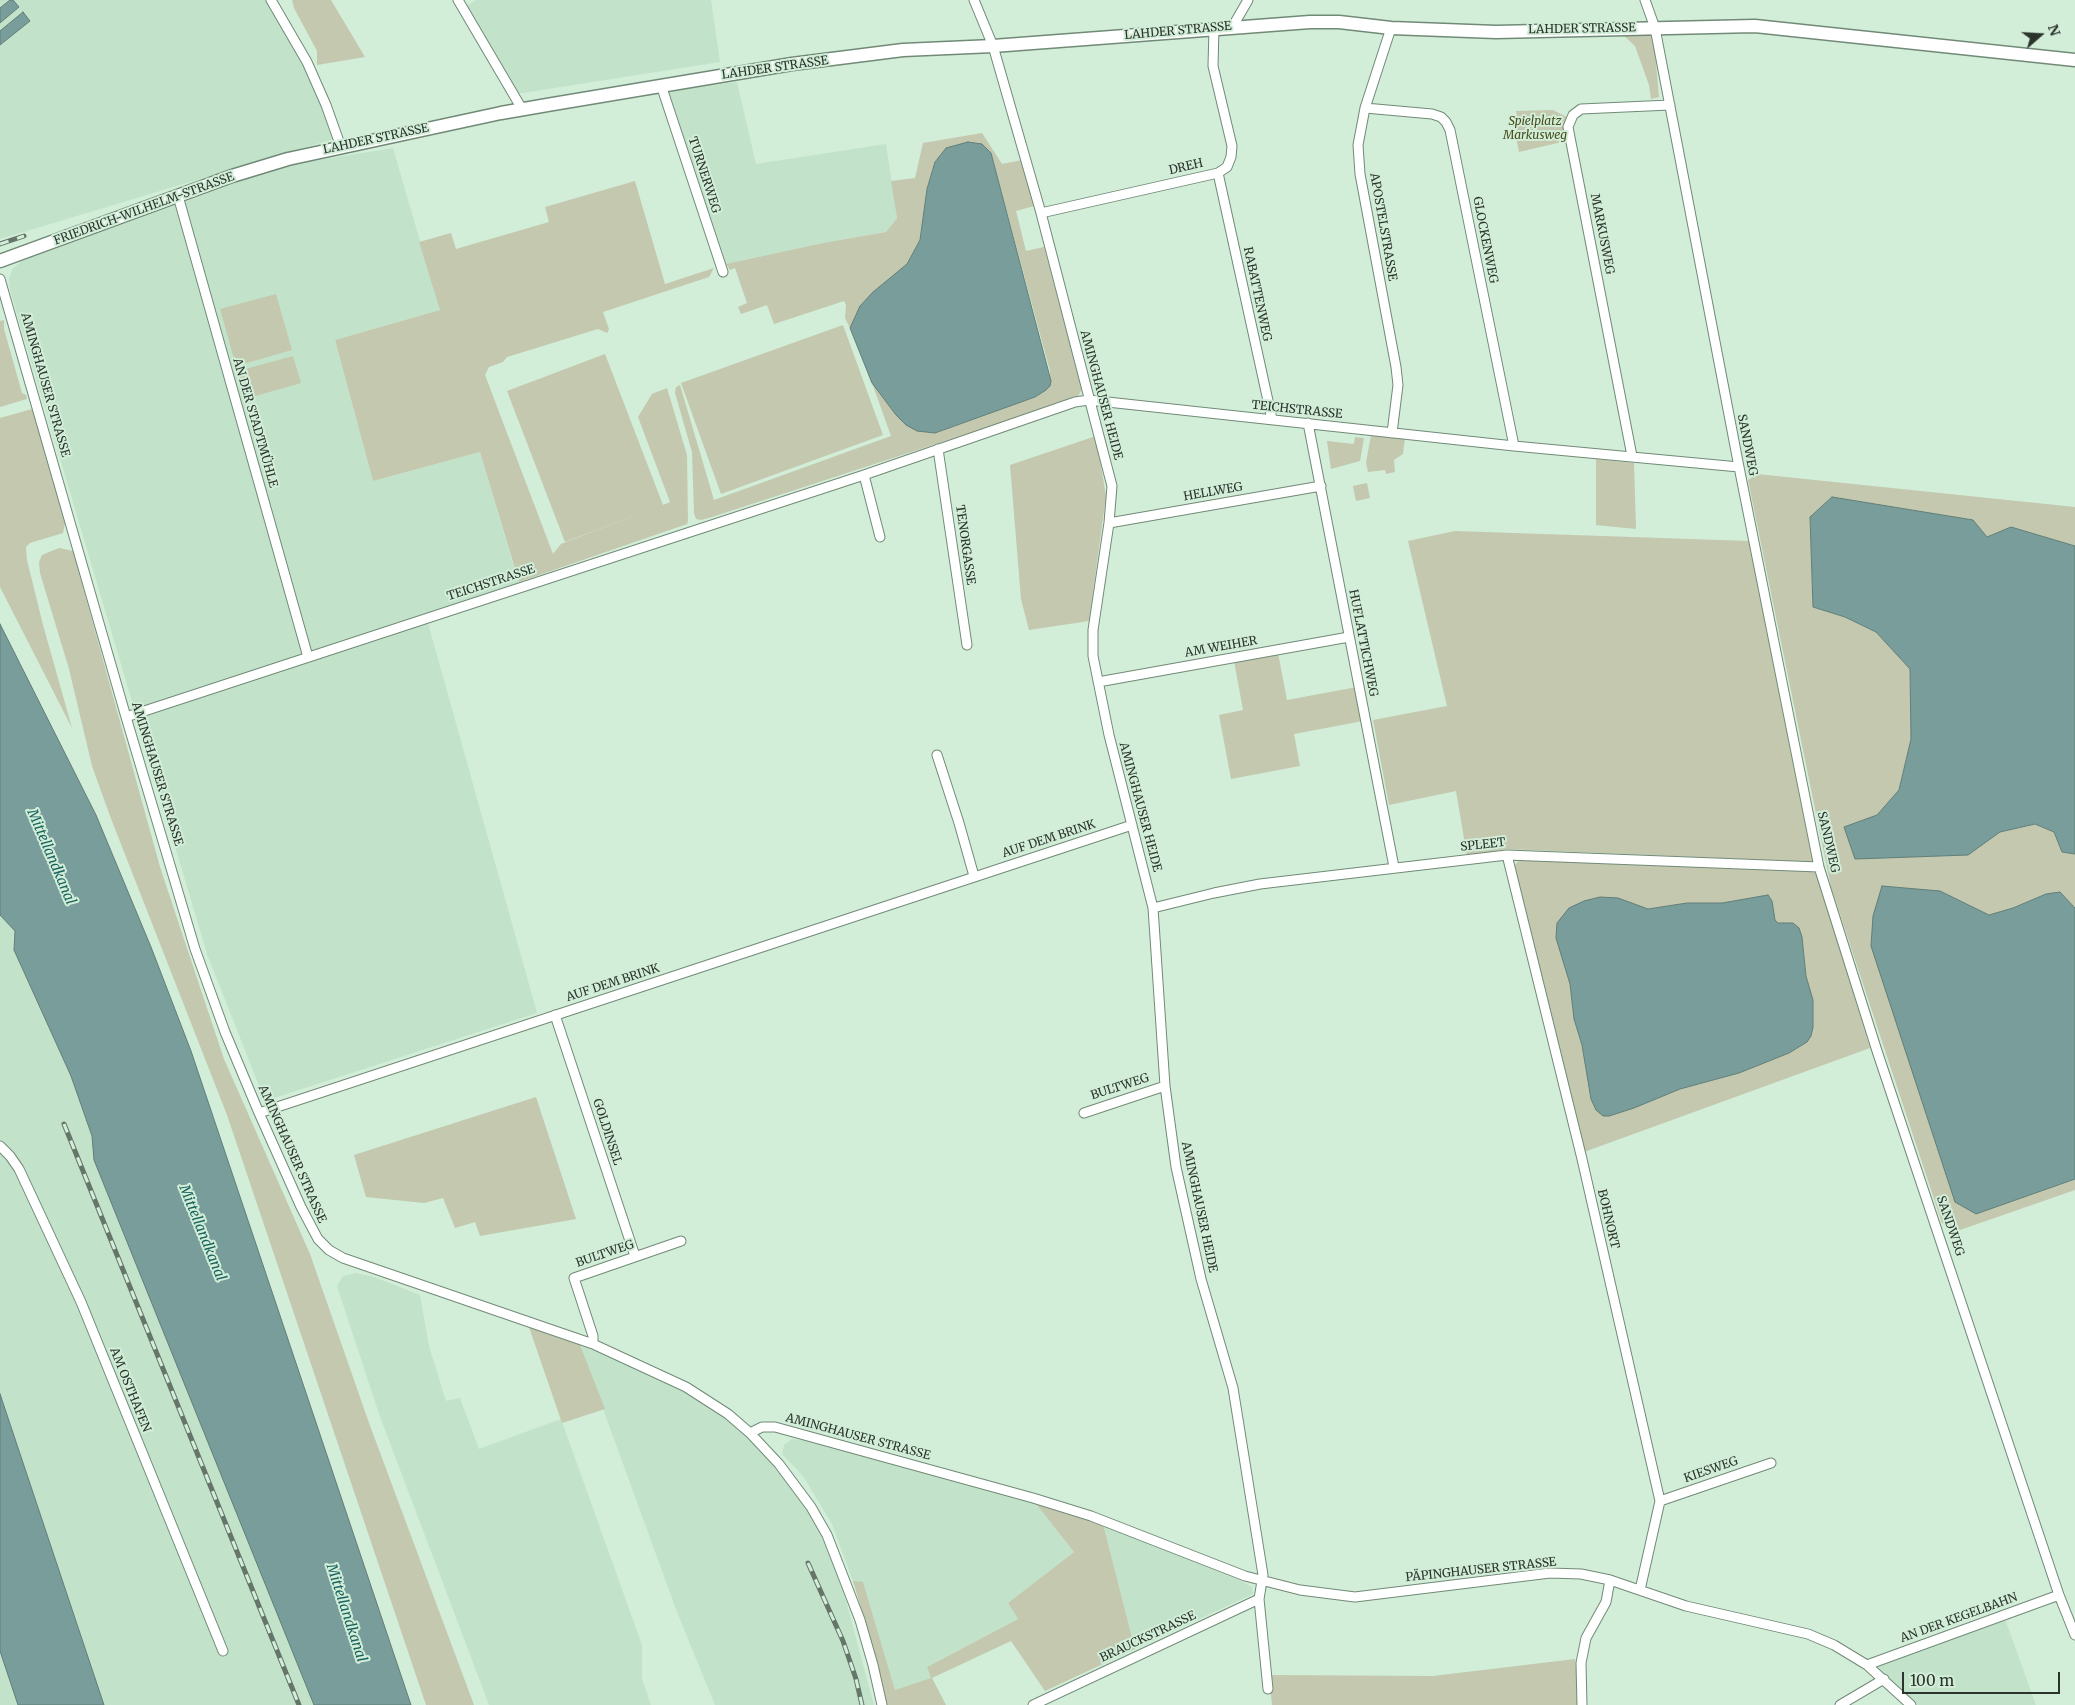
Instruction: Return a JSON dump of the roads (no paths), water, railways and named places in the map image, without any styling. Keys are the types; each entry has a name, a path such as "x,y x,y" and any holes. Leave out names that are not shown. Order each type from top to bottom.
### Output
{"street":[{"path":"271,0 307,62 326,105 341,147"},
{"path":"458,0 522,110"},
{"name":"AMINGHAUSER HEIDE","path":"974,0 993,46 1041,214 1112,486 1109,523 1093,630 1094,656 1108,735 1154,908 1165,1086 1176,1167 1201,1279 1233,1388 1263,1575 1262,1582"},
{"path":"1233,26 1248,0"},
{"name":"SANDWEG","path":"1645,0 1655,28 1739,467 1819,867 1877,1051 2059,1595 2075,1635"},
{"name":"LAHDER STRASSE","path":"288,159 522,110 792,64 903,50 993,46 1233,26 1338,22 1390,28 1496,32 1755,26 2075,60"},
{"name":"DREH","path":"1041,214 1218,173 1227,167 1231,157 1232,146 1213,66 1214,28"},
{"name":"APOSTELSTRASSE","path":"1390,28 1365,108 1358,145 1358,159 1396,367 1398,385 1392,433"},
{"name":"TURNERWEG","path":"661,85 723,272"},
{"name":"MARKUSWEG","path":"1632,456 1568,127 1573,116 1581,109 1670,105"},
{"name":"GLOCKENWEG","path":"1365,108 1432,114 1441,117 1450,130 1514,446"},
{"name":"FRIEDRICH-WILHELM-STRASSE","path":"0,261 178,196 288,159"},
{"name":"RABATTENWEG","path":"1218,173 1272,419"},
{"name":"AN DER STADTMÜHLE","path":"178,196 308,657"},
{"name":"AMINGHAUSER STRASSE","path":"0,279 195,949 225,1032 259,1113 318,1239 329,1250 343,1258 593,1344 686,1387 728,1414 750,1433 762,1427 775,1427 1033,1498 1091,1516 1262,1582"},
{"name":"TEICHSTRASSE","path":"126,716 864,475 1075,402 1090,400 1514,446 1739,467"},
{"name":"HUFLATTICHWEG","path":"1308,423 1394,867"},
{"name":"TENORGASSE","path":"938,449 967,644"},
{"path":"864,475 880,537"},
{"name":"HELLWEG","path":"1109,523 1321,486"},
{"name":"AM WEIHER","path":"1098,682 1349,637"},
{"path":"937,756 974,876"},
{"name":"AUF DEM BRINK","path":"259,1113 1132,825"},
{"name":"SPLEET","path":"1154,908 1260,884 1507,854 1819,867"},
{"name":"BOHNORT","path":"1507,854 1582,1159 1660,1501 1640,1590"},
{"name":"GOLDINSEL","path":"555,1015 635,1256"},
{"name":"BULTWEG","path":"1084,1113 1165,1086"},
{"name":"AM OSTHAFEN","path":"0,1146 19,1169 81,1302 223,1651"},
{"name":"BULTWEG","path":"593,1344 593,1336 574,1278 681,1241"},
{"path":"750,1433 795,1483 827,1535 860,1620 882,1705"},
{"name":"KIESWEG","path":"1660,1501 1770,1463"},
{"name":"PÄPINGHAUSER STRASSE","path":"1262,1582 1300,1590 1355,1597 1550,1573 1581,1574 1610,1580 1686,1606 1808,1634 1834,1645 1867,1665 1911,1705"},
{"path":"1582,1705 1581,1663 1586,1638 1606,1602 1610,1580"},
{"path":"1262,1582 1259,1599 1268,1689"},
{"name":"AN DER KEGELBAHN","path":"1867,1665 2059,1595"},
{"name":"BRAUCKSTRASSE","path":"1033,1705 1259,1599"},
{"path":"1840,1705 1884,1679"}],"water":[{"path":"10,0 13,0 19,7 0,23 0,8"},
{"path":"23,12 30,21 0,45 0,31"},
{"path":"968,142 982,144 991,153 1051,381 1050,386 1046,390 1035,397 935,433 917,431 906,425 896,415 872,383 850,328 860,306 873,292 907,264 920,240 927,189 935,162 946,148"},
{"path":"1832,497 1973,520 1987,537 2011,527 2075,546 2075,854 2062,852 2054,832 2035,824 2000,832 1968,855 1855,859 1844,827 1877,815 1899,790 1911,739 1910,669 1876,632 1845,617 1813,607 1810,517"},
{"name":"Mittellandkanal","path":"0,624 96,815 151,947 191,1051 411,1705 314,1705 94,1160 92,1136 71,1076 14,950 15,931 0,915"},
{"path":"1882,886 1940,891 1989,915 2013,908 2046,894 2060,892 2075,908 2075,1179 1976,1214 1955,1202 1871,946 1873,916"},
{"path":"1768,895 1772,901 1775,920 1778,923 1793,923 1799,928 1802,937 1806,976 1813,1000 1813,1027 1807,1042 1789,1053 1739,1073 1680,1089 1634,1108 1603,1116 1596,1110 1591,1099 1582,1045 1574,1019 1570,984 1556,938 1557,923 1569,908 1584,901 1600,897 1618,898 1648,909 1687,903 1722,903"},
{"path":"0,1394 104,1705 18,1705 0,1651"}],"railway":[{"path":"0,244 24,236"},
{"path":"64,1124 299,1705"},
{"path":"808,1563 843,1641 856,1679 862,1705"}],"park label":[{"name":"Spielplatz Markusweg","path":"1535,129"}]}
